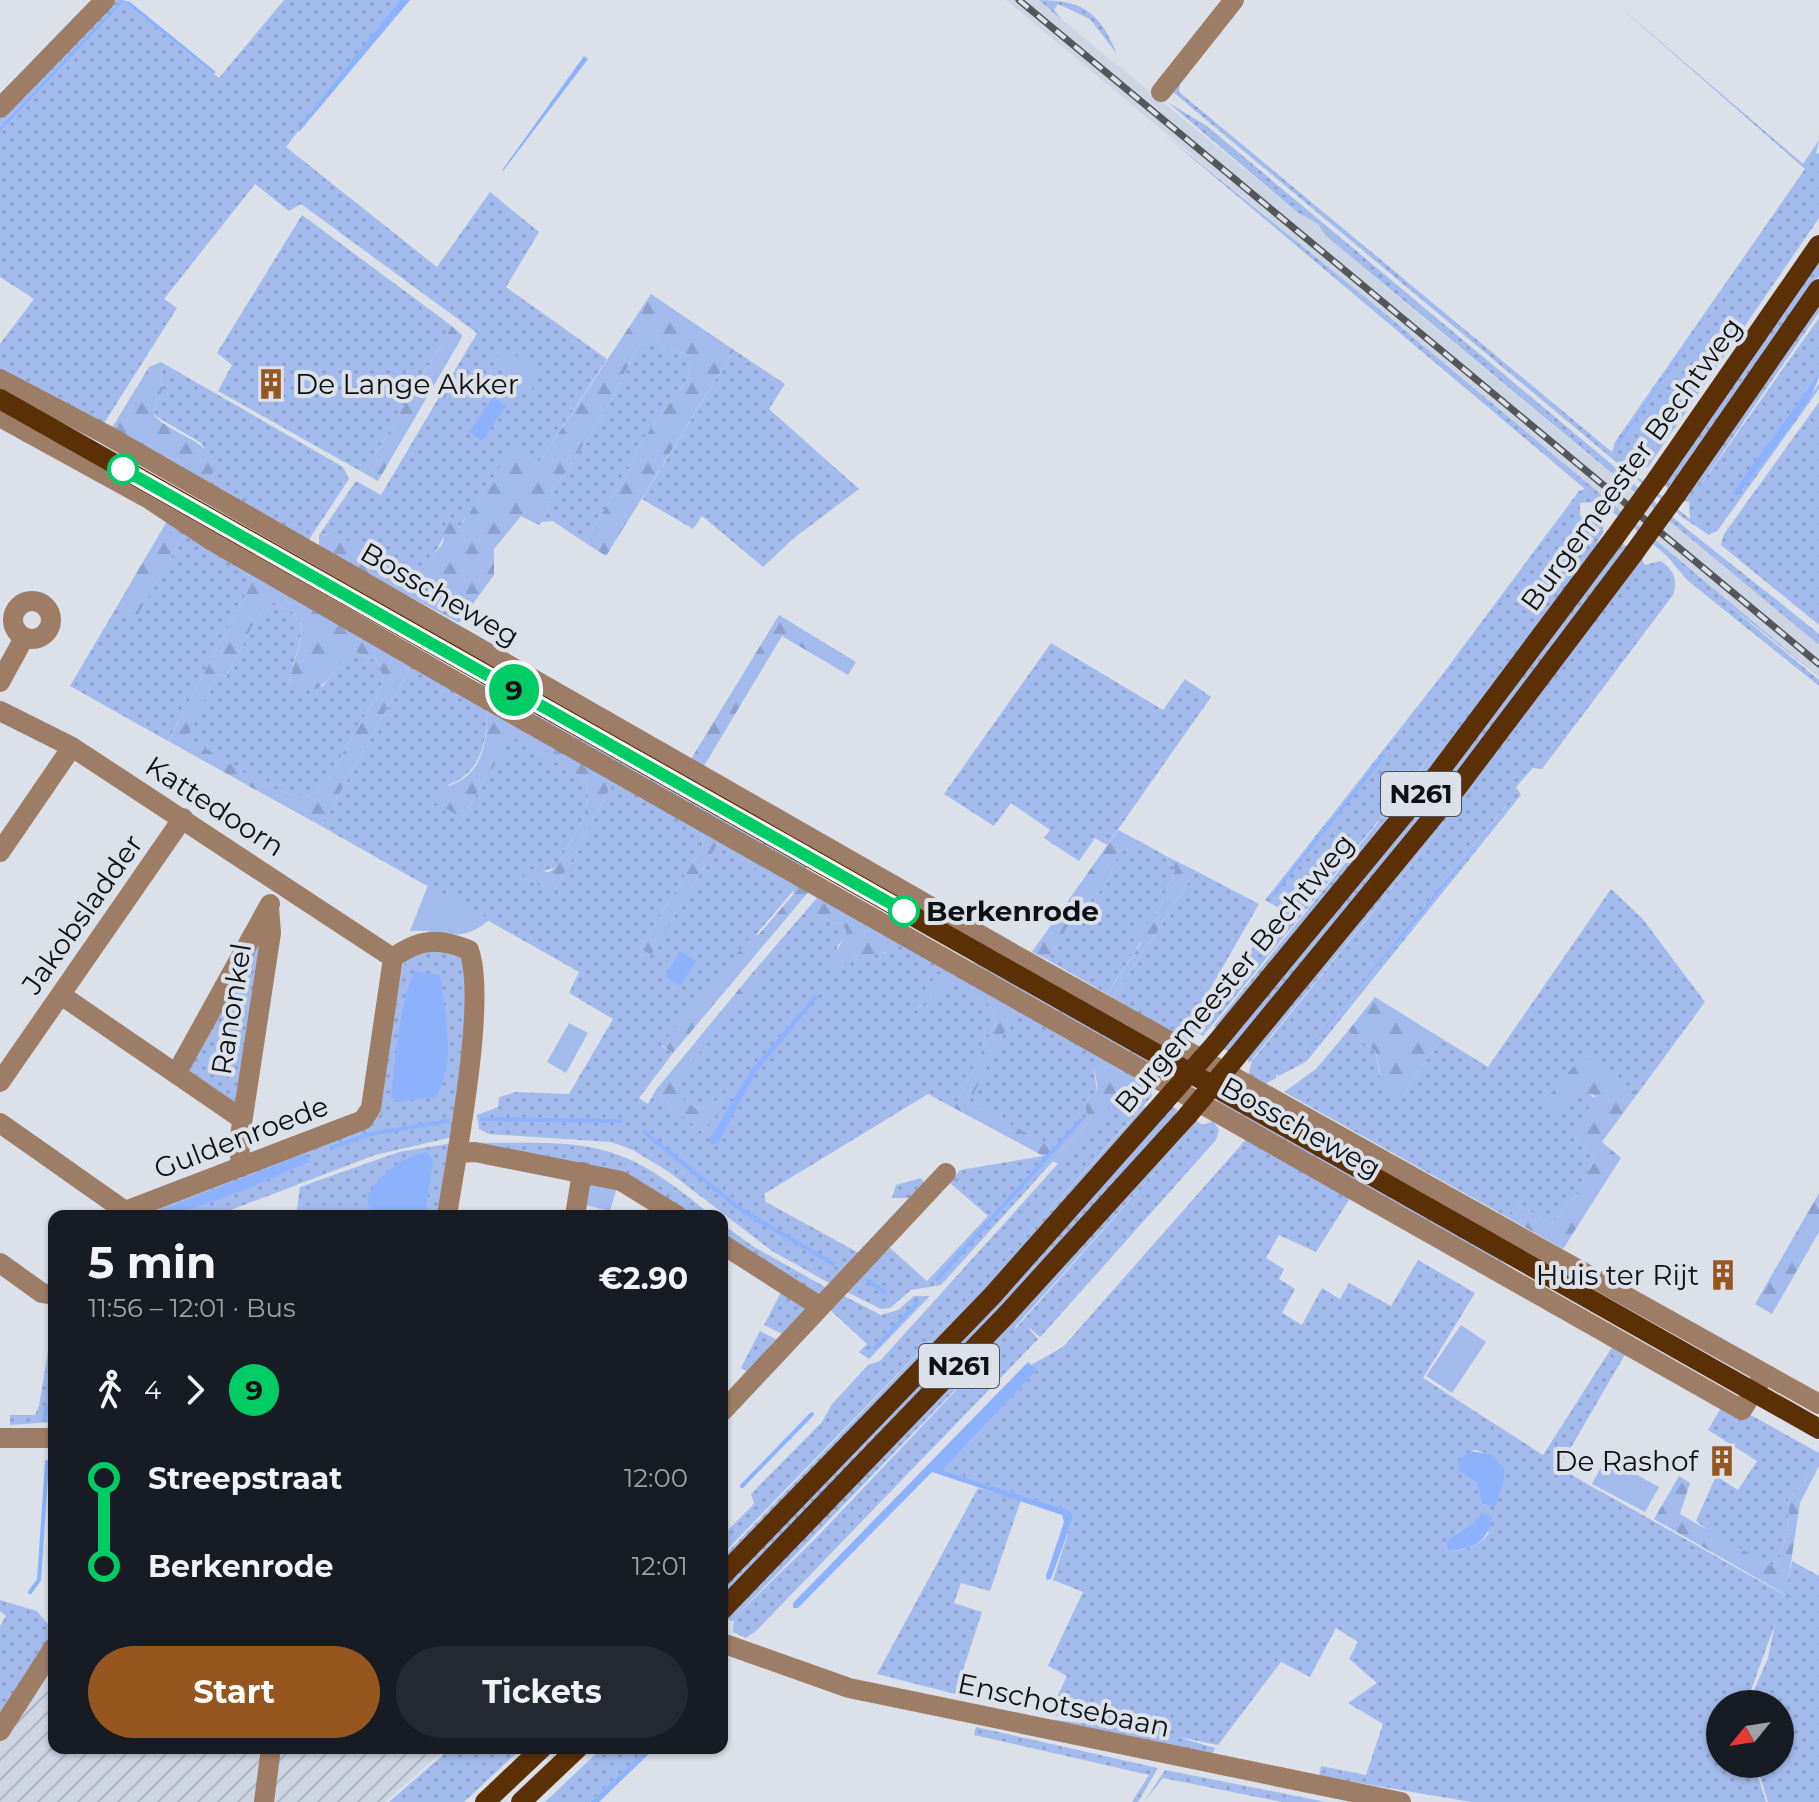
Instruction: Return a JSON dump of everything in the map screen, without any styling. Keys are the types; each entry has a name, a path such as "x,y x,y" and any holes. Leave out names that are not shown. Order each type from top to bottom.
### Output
{"main road":[{"name":"Burgemeester Bechtweg","path":"728,1570 992,1296 1216,1043 1439,772 1657,479 1819,245"},
{"name":"Burgemeester Bechtweg","path":"728,1604 986,1337 1188,1115 1237,1056 1456,789 1634,553 1819,289"},
{"name":"Bosscheweg","path":"0,399 99,443 472,678 827,857 1759,1384 1819,1429"},
{"path":"485,1802 536,1754"},
{"path":"521,1802 572,1754"}],"street":[{"path":"0,108 105,0"},
{"path":"1161,92 1234,0"},
{"name":"Bosscheweg","path":"0,379 99,443 827,857"},
{"name":"Bosscheweg","path":"0,417 111,477 209,539 472,678 813,883 1742,1410 1759,1384 1819,1404"},
{"path":"0,682 24,638"},
{"name":"Kattedoorn","path":"0,711 72,747 393,958"},
{"path":"0,852 72,747"},
{"name":"Jakobsladder","path":"0,1082 183,818"},
{"path":"813,883 827,857"},
{"name":"Ranonkel","path":"176,1074 283,884"},
{"name":"Ranonkel","path":"241,1167 242,1119 271,933 269,907"},
{"path":"393,958 415,943 430,940 469,950 473,961 475,998 459,1153 448,1210"},
{"name":"Guldenroede","path":"130,1210 369,1115 393,958"},
{"name":"Ranonkel","path":"61,995 242,1119"},
{"name":"Guldenroede","path":"0,1123 118,1210"},
{"path":"459,1153 621,1181 668,1210"},
{"path":"576,1210 582,1172"},
{"path":"728,1405 946,1173"},
{"path":"728,1248 819,1306"},
{"path":"0,1263 42,1293 48,1294"},
{"path":"0,1438 48,1438"},
{"name":"Enschotsebaan","path":"728,1645 849,1688 1401,1802"},
{"path":"0,1731 48,1656"},
{"path":"264,1802 270,1754"}],"shaded area":[{"path":"122,0 130,2 216,72 214,74 124,2 0,132 0,127"},
{"path":"400,0 410,0 299,132 298,128"},
{"path":"1006,0 1038,0 1297,212 1318,224 1326,236 1411,308 1819,645 1819,677"},
{"path":"584,56 588,59 503,171 503,169"},
{"path":"1764,233 1619,445 1617,444"},
{"path":"1819,373 1809,399 1785,434 1737,496 1732,494"},
{"path":"493,397 506,406 482,441 469,432"},
{"path":"1576,500 1441,682 1441,681"},
{"path":"1383,753 1386,755 1273,897 1271,895"},
{"path":"1515,795 1425,911 1294,1066"},
{"path":"680,951 696,961 680,986 665,976"},
{"path":"414,971 440,975 448,1053 436,1097 398,1102 391,1097 396,1049 404,1002"},
{"path":"815,995 818,997 755,1074 718,1143 711,1145 710,1139 751,1070"},
{"path":"427,1152 433,1160 426,1210 369,1210 367,1196 379,1180 400,1162"},
{"path":"305,1154 309,1162 207,1204 186,1210 160,1210"},
{"path":"1028,1362 1037,1370 943,1470 1071,1511 1073,1518 1051,1579 1047,1580 1046,1576 1064,1522 1062,1515 932,1472 798,1608 793,1608 793,1603"},
{"path":"1470,1451 1491,1454 1504,1468 1504,1481 1495,1507 1482,1504 1476,1482 1458,1471 1460,1459"},
{"path":"1482,1513 1492,1517 1483,1539 1472,1546 1448,1551 1447,1542 1475,1522"},
{"path":"48,1639 48,1754 440,1754 385,1802 0,1802 0,1715"},
{"path":"641,1754 649,1754 599,1802 590,1802"}],"green space":[{"path":"115,0 123,0 0,127 0,118"},
{"path":"284,0 400,0 286,147 437,267 490,192 539,232 506,287 607,359 538,464 513,449 458,529 449,518 438,547 427,563 413,575 401,577 389,573 351,543 336,536 319,535 356,481 381,495 477,333 301,204 289,211 255,184 164,299 177,308 101,428 0,374 0,344 34,299 0,277 0,132 124,2 219,78"},
{"path":"1039,0 1068,3 1088,12 1104,28 1117,54 1090,19 1058,4 1054,10 1062,20"},
{"path":"1612,0 1803,164 1819,140 1816,154 1819,153 1819,218 1648,467 1633,473 1690,519 1689,502 1681,500 1819,302 1819,312 1690,500 1819,318 1819,373 1733,494 1819,384 1819,389 1718,530 1709,535 1682,517 1173,92 1180,79 1179,92 1612,452 1615,442 1805,169","holes":["1764,233 1619,445 1618,443"]},
{"path":"1132,72 1169,103 1207,126 1665,511 1819,634 1819,645 1326,236 1318,224 1297,212"},
{"path":"1159,130 1371,302 1819,677 1719,597 1819,680 1819,686 1687,580 1667,556 1628,523 1598,502 1580,503 1580,517 1590,512 1604,514 1603,533 1597,542 1600,545 1413,791 1218,1029 1214,1026 1467,712 1203,1036 1192,1030 1185,1039 1113,998 1196,871 1259,904 1194,1017 1284,911 1265,900 1439,679 1579,491 1585,489","holes":["1383,753 1372,772 1273,896 1271,895"]},
{"path":"302,215 452,326 364,473 218,391 232,365 217,353"},
{"path":"1819,259 1819,276 1670,490 1663,484"},
{"path":"651,294 734,350 606,556 584,542 624,479 640,443 689,378 690,358 686,353 670,351 654,339 637,348 606,410 551,494 542,522 539,525 521,516 494,549 494,575 459,623 319,548 319,535 334,535 347,540 390,572 403,575 418,573 443,543 446,515 459,528 513,448 538,464"},
{"path":"452,326 462,335 461,339 378,481 364,473"},
{"path":"654,339 670,351 686,353 690,358 689,378 640,443 624,479 584,542 553,521 542,522 551,494 606,410 637,348"},
{"path":"503,348 542,372 531,390 493,366"},
{"path":"734,350 785,384 769,409 859,489 794,538 763,567 702,516 693,529 642,499"},
{"path":"161,362 343,467 349,479 308,541 112,431 133,394 138,397 116,432 213,462 201,443 154,415 162,390"},
{"path":"161,362 162,390 154,415 207,452 213,461 213,473 206,489 110,431 149,367"},
{"path":"1819,402 1819,625 1721,545 1724,534"},
{"path":"167,521 186,532 135,619 116,608"},
{"path":"186,532 257,573 168,741 70,686 116,608 135,618"},
{"path":"1621,542 1628,548 1432,806 1229,1052 1222,1047"},
{"path":"1641,558 1645,565 1660,561 1665,564 1674,575 1673,595 1542,769 1533,768 1516,787 1521,795 1307,1061 1279,1076 1277,1074 1276,1078 1265,1084 1248,1075 1252,1061 1483,776 1249,1063 1246,1057","holes":["1514,795 1425,911 1323,1032"]},
{"path":"257,573 413,663 321,826 168,741","holes":["273,605 289,610 298,617 301,627 289,689 303,691 322,685 339,665 356,652 377,661 383,677 380,690 324,785 306,796 275,789 186,736 218,674 226,677 257,617"]},
{"path":"273,605 289,610 298,617 301,627 289,689 323,686 347,655 356,652 377,661 383,677 380,690 324,785 306,796 274,789 185,736 218,674 226,677 257,617"},
{"path":"779,615 856,662 848,675 782,636 704,766 691,759"},
{"path":"1051,643 1163,710 1185,679 1211,697 1107,845 1095,838 1079,861 1044,838 1050,830 1011,803 994,826 944,794"},
{"path":"413,663 487,704 484,741 476,763 469,772 448,785 463,818 489,771 501,760 504,732 582,777 587,787 586,810 556,867 524,877 553,893 616,777 702,826 703,846 640,949 651,955 717,845 794,890 661,1046 673,1053 639,1098 648,1104 655,1091 702,1132 726,1094 709,1106 695,1108 680,1098 674,1084 757,974 754,971 810,906 816,916 843,925 848,932 837,947 834,974 857,958 886,953 899,939 943,964 915,1010 954,981 989,1004 996,1022 954,1108 928,1094 764,1194 766,1202 859,1253 831,1284 772,1251 728,1217 728,1210 719,1210 669,1172 633,1150 611,1142 489,1134 479,1129 477,1115 498,1107 499,1097 516,1092 569,1094 613,1019 569,993 579,972 321,826"},
{"path":"482,682 807,867 804,872 479,684"},
{"path":"487,704 616,777 553,893 523,877 529,869 549,872 556,867 586,810 587,787 582,777 505,733 501,760 489,771 463,818 430,800 433,795 461,780 476,765 486,736"},
{"path":"702,826 811,889 673,1053 661,1045 751,937 759,934 793,895 794,890 717,845 651,955 640,949 703,846"},
{"path":"1118,830 1143,843 1119,852 1106,885 1073,917 1048,960 1032,952"},
{"path":"1143,843 1166,856 1175,870 1153,922 1147,925 1141,942 1107,994 1048,960 1073,917 1106,885 1119,852"},
{"path":"1166,856 1196,871 1113,998 1107,994 1141,943 1126,935 1131,926 1153,922 1175,870"},
{"path":"428,885 490,919 461,934 410,931"},
{"path":"1611,889 1642,918 1705,1002 1638,1093 1583,1056 1580,1089 1584,1088 1596,1100 1575,1134 1576,1140 1595,1159 1573,1199 1552,1224 1517,1204 1507,1217 1284,1092 1316,1069 1348,1031 1376,1052 1380,1076 1404,1094 1441,1038 1488,1067"},
{"path":"820,894 899,939 898,946 850,961 833,976 833,957 847,932 843,925 815,916 810,906"},
{"path":"259,943 262,946 236,1102 229,1104 189,1076 187,1063"},
{"path":"423,946 462,956 469,988 453,1137 375,1155 231,1210 145,1210 373,1122 380,1114 402,967 410,953"},
{"path":"974,962 1486,1249 1512,1269 1215,1106 1218,1099 1193,1086 1191,1090 1192,1085 1172,1073 1168,1079 972,965"},
{"path":"943,964 1017,1007 970,1101 1060,1152 1089,1122 1084,1102 1097,1092 1095,1064 1101,1056 1142,1080 1131,1083 1060,1165 954,1108 996,1022 989,1004 954,982 913,1011"},
{"path":"754,971 759,978 757,983 674,1084 680,1097 695,1108 709,1106 726,1094 733,1095 702,1132 655,1091"},
{"path":"1375,997 1441,1038 1404,1094 1398,1097 1383,1089 1376,1052 1348,1031"},
{"path":"1017,1007 1101,1056 1094,1070 1097,1092 1084,1102 1089,1122 1060,1152 969,1101"},
{"path":"569,1023 588,1033 566,1073 547,1062"},
{"path":"1583,1055 1638,1093 1602,1142 1621,1158 1563,1249 1507,1217 1517,1204 1552,1224 1573,1199 1595,1159 1576,1140 1575,1134 1595,1096 1580,1089 1559,1115 1543,1103"},
{"path":"1142,1080 1151,1085 1152,1096 977,1291 1144,1106 1148,1110 1028,1245 728,1559 728,1552 976,1293 728,1549 728,1530 754,1504 751,1494 822,1422 832,1404 868,1365 880,1361 1131,1083"},
{"path":"1171,1106 1178,1110 1096,1205 728,1594 728,1580"},
{"path":"1195,1120 1203,1125 1213,1121 1219,1130 1216,1140 1043,1334 1040,1337 1027,1326 1038,1339 756,1631 746,1638 733,1632 734,1621 728,1620 728,1615","holes":["1194,1128 1015,1329 1015,1327","1013,1330 818,1536 736,1616"]},
{"path":"1248,1137 1352,1195 1316,1252 1279,1235 1266,1258 1284,1269 1279,1279 1295,1289 1282,1313 1302,1325 1322,1288 1340,1299 1349,1283 1391,1306 1418,1260 1475,1293 1423,1378 1543,1455 1614,1344 1627,1351 1559,1468 1785,1595 1792,1561 1819,1576 1819,1802 1768,1802 1760,1778 1794,1778 1794,1690 1754,1690 1768,1658 1775,1624 1751,1690 1706,1690 1706,1778 1758,1778 1766,1802 1471,1802 1319,1776 1321,1766 1366,1775 1383,1724 1348,1703 1377,1683 1349,1659 1358,1642 1336,1628 1310,1677 1281,1662 1218,1745 1178,1737 1215,1748 1212,1755 1047,1719 1099,1725 1049,1714 1067,1676 1048,1666 1083,1592 1053,1580 1073,1518 1071,1511 943,1470 1036,1371 1031,1365 1063,1347","holes":["1470,1451 1491,1455 1495,1506 1482,1504 1476,1482 1458,1471","1478,1522 1489,1533 1471,1547 1448,1551 1456,1533"]},
{"path":"452,1143 443,1210 297,1210 300,1187 399,1152"},
{"path":"471,1143 546,1143 600,1150 651,1171 704,1210 675,1210 622,1177"},
{"path":"1043,1156 1053,1161 941,1285 911,1290 890,1308 881,1309 845,1291 890,1248 927,1281 988,1216 950,1183 960,1170"},
{"path":"921,1178 925,1184 910,1198 892,1198 896,1185"},
{"path":"587,1181 617,1187 610,1210 585,1205"},
{"path":"1819,1193 1819,1232 1772,1314 1755,1304"},
{"path":"728,1228 754,1247 827,1288 817,1297 728,1244"},
{"path":"781,1292 806,1308 784,1335 764,1325"},
{"path":"842,1295 881,1315 898,1310 914,1296 930,1296 869,1359 859,1352 867,1344 829,1309"},
{"path":"1461,1325 1486,1342 1452,1393 1426,1376"},
{"path":"760,1331 779,1341 750,1373 741,1368"},
{"path":"48,1351 48,1422 10,1425 10,1415 35,1415"},
{"path":"1722,1406 1749,1414 1819,1453 1819,1466 1788,1500 1789,1525 1779,1561 1771,1566 1725,1543 1696,1521 1716,1476 1738,1490 1757,1461 1708,1430"},
{"path":"1606,1458 1659,1487 1645,1512 1592,1484"},
{"path":"1819,1466 1800,1503 1786,1595 1654,1519 1679,1476 1690,1483 1680,1514 1771,1566 1779,1561 1789,1525 1788,1500"},
{"path":"978,1488 1021,1500 990,1591 961,1583 954,1603 982,1612 955,1694 877,1674"},
{"path":"0,1600 37,1611 48,1624 48,1638 0,1715 0,1626 6,1616 0,1611"},
{"path":"976,1727 1158,1768 1138,1802 1132,1802 1149,1775 974,1735"},
{"path":"444,1754 516,1754 464,1802 389,1802"},
{"path":"596,1754 641,1754 590,1802 545,1802"},
{"path":"1165,1770 1326,1802 1282,1802 1163,1778 1144,1802"}],"waterway":[{"path":"482,1119 620,1121"},
{"path":"937,1279 1081,1120"},
{"path":"333,1147 370,1134 448,1121"},
{"path":"644,1132 740,1209 833,1264"},
{"path":"868,1281 885,1292"},
{"path":"875,1348 917,1303"},
{"path":"44,1419 46,1407"},
{"path":"742,1486 812,1414"},
{"path":"30,1592 39,1580 47,1462"}],"railway":[{"path":"1019,0 1819,664"}],"bus line":[{"name":"9","path":"123,469 904,911"}],"place":[{"name":"De Lange Akker","path":"271,384"},
{"name":"Berkenrode","path":"904,911"},
{"name":"Huis ter Rijt","path":"1723,1275"},
{"name":"De Rashof","path":"1722,1461"}]}
